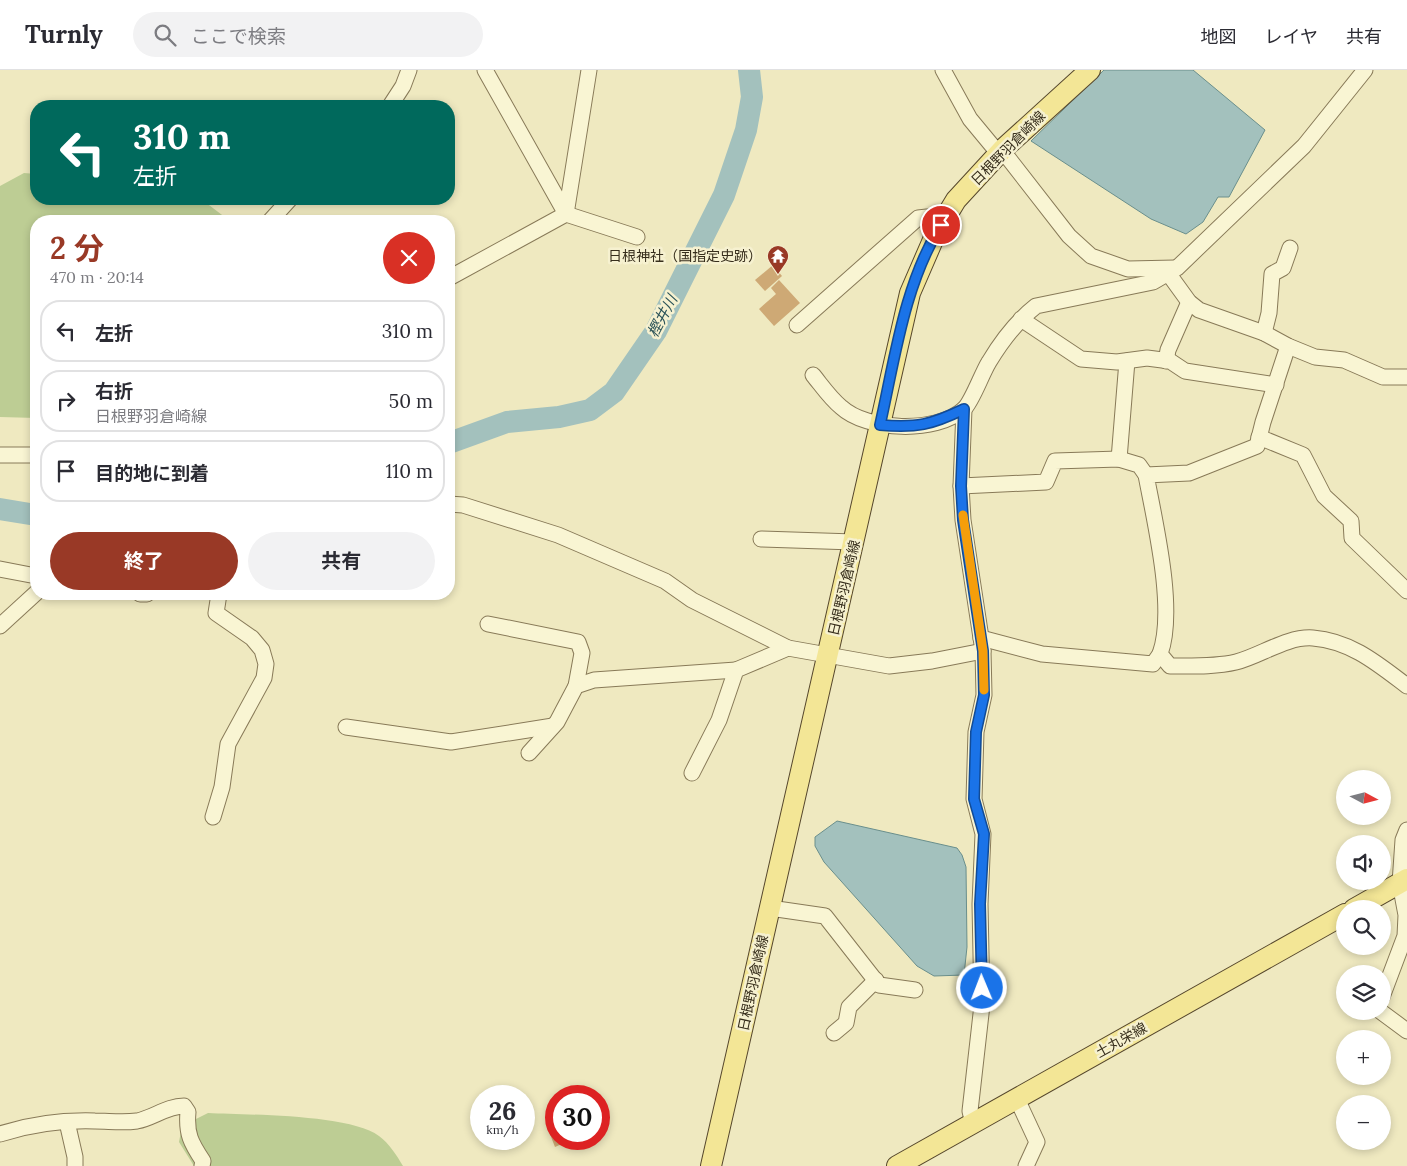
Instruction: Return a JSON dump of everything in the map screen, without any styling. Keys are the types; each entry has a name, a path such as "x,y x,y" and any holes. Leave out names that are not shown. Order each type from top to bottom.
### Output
{"main road":[{"name":"日根野羽倉崎線","path":"711,1166 910,293 922,261 956,200 1000,152 1090,70"},
{"path":"1370,900 1403,881"},
{"name":"土丸栄線","path":"897,1166 1336,919"}],"street":[{"path":"394,100 403,86 409,70"},
{"path":"485,70 566,214 637,237"},
{"path":"566,214 589,70"},
{"path":"943,70 970,119 1000,152 1069,236 1091,256 1128,269 1172,271"},
{"path":"973,1124 970,1111 982,1005 980,904 984,834 974,799 976,732 984,695 982,645 963,520 961,486 964,409 989,361 1021,319 1036,306 1153,282 1172,271 1304,146 1365,70"},
{"path":"455,275 566,214"},
{"path":"797,325 918,218 927,217 941,225"},
{"path":"1264,333 1270,313 1272,274 1283,268 1290,248"},
{"path":"1172,271 1189,302 1199,310 1264,333 1288,346 1316,357 1344,360 1383,377 1407,377"},
{"path":"1166,361 1168,350 1189,302"},
{"path":"1021,319 1081,359 1127,361 1147,358 1166,361 1185,371 1276,385"},
{"path":"1146,475 1189,473 1257,446 1288,346"},
{"path":"1119,459 1127,361"},
{"path":"813,375 841,408 856,417 880,425 911,427 928,424 937,422 964,409"},
{"path":"1259,437 1303,455 1324,496 1351,520 1352,538 1407,591"},
{"path":"0,454 30,455"},
{"path":"455,504 463,505 558,534 665,581 692,600 788,648 889,666 932,661 982,645 1042,654 1153,664 1160,654 1166,638 1162,558 1146,475 1139,465 1119,459 1055,461 1046,482 961,486"},
{"path":"762,539 854,542"},
{"path":"0,569 30,575"},
{"path":"0,626 30,598"},
{"path":"213,817 222,787 228,744 264,678 266,664 262,650 252,638 216,613 218,600"},
{"path":"488,624 578,642 582,653 576,686 553,726 529,753"},
{"path":"1160,654 1170,666 1235,662 1294,641 1311,638 1340,643 1369,657 1407,686"},
{"path":"576,686 594,680 736,670 788,648"},
{"path":"692,772 719,720 736,670"},
{"path":"346,727 451,742 553,726"},
{"path":"1391,973 1405,936 1403,840 1407,830"},
{"path":"770,908 825,916 880,986 915,990"},
{"path":"834,1033 846,1024 849,1007 876,980"},
{"path":"1391,1019 1407,1031"},
{"path":"1017,1099 1037,1142 1026,1166"},
{"path":"0,1134 27,1125 67,1122 119,1123 139,1121 175,1106 184,1106 188,1112 187,1128 189,1137 203,1161 202,1166"},
{"path":"67,1122 75,1156 75,1166"}],"green space":[{"path":"24,173 30,174 30,205 209,205 222,215 30,215 30,418 0,417 0,186"},
{"path":"208,1113 272,1115 345,1123 365,1129 379,1136 389,1146 403,1166 194,1166 179,1142 182,1126"}],"water":[{"path":"1104,70 1193,70 1265,130 1229,197 1218,197 1203,222 1186,234 1151,219 1031,141"},
{"path":"837,821 957,848 962,855 966,867 967,947 964,975 934,976 917,966 824,862 815,846 815,837"}],"building":[{"path":"773,265 782,276 765,291 755,280"},
{"path":"779,280 800,303 774,326 759,309 776,294 771,288"}],"waterway":[{"name":"樫井川","path":"455,441 507,422 559,417 590,410 614,392 656,331 724,195 746,130 752,97 749,70"},
{"name":"樫井川","path":"0,509 30,514"}],"slow traffic":[{"path":"963,515 983,651 984,690"}],"place":[{"name":"日根神社（国指定史跡）","path":"778,275"}],"route":[{"path":"941,225 922,261 910,293 880,425 911,427 937,422 964,409 961,486 963,520 983,651 984,695 976,732 974,799 984,834 980,904 982,988"}]}
